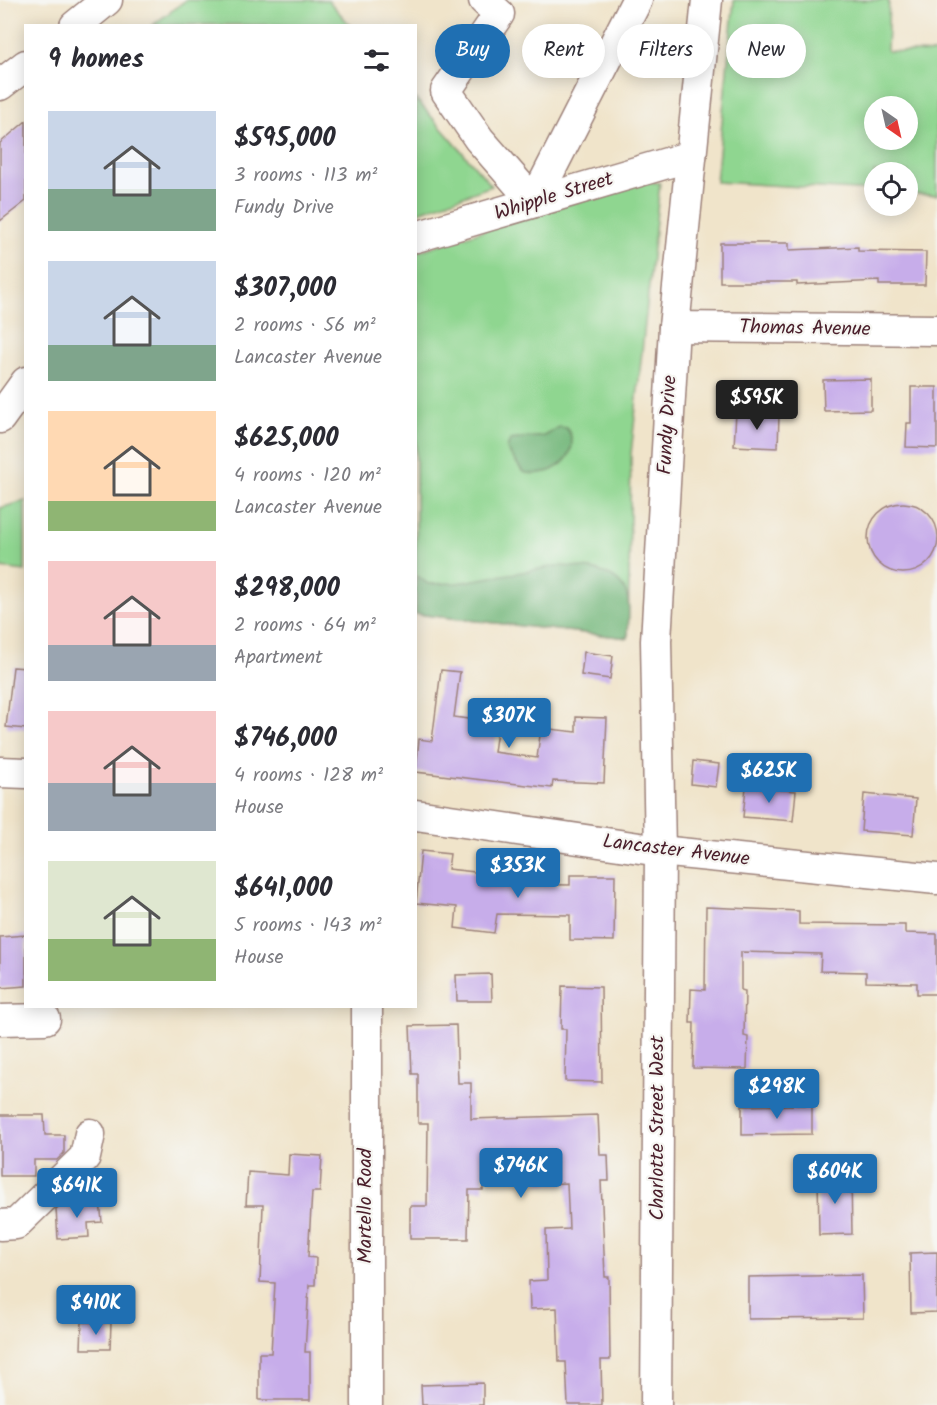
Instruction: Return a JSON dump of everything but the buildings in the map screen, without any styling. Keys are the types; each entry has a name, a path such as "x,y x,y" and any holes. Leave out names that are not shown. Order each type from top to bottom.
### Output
{"street":[{"path":"77,24 106,0"},
{"path":"484,0 499,14 446,91 479,138 534,202 637,0"},
{"name":"Fundy Drive","path":"660,850 656,641 674,327 707,0"},
{"path":"0,85 24,67"},
{"name":"Whipple Street","path":"417,237 691,156"},
{"name":"Thomas Avenue","path":"674,327 937,330"},
{"path":"0,417 24,385"},
{"path":"0,772 24,773"},
{"name":"Lancaster Avenue","path":"417,815 660,850 937,879"},
{"name":"Charlotte Street West","path":"656,1405 660,850"},
{"name":"Martello Road","path":"367,1008 367,1405"},
{"path":"0,1020 45,1019"},
{"path":"0,1225 16,1224 85,1157 90,1134"}],"green space":[{"path":"186,0 328,0 349,24 154,24"},
{"path":"734,0 889,0 887,51 937,53 937,195 918,194 918,162 864,162 864,190 716,182 726,78 806,78 806,24 732,24"},
{"path":"417,100 492,186 417,213"},
{"path":"638,181 660,183 631,454 628,638 417,614 417,252"},
{"path":"559,427 567,428 571,439 568,457 562,464 543,473 523,472 507,449 510,440 545,436"},
{"path":"24,501 24,571 0,568 0,508"},
{"path":"557,566 600,571 618,581 624,589 628,600 628,638 417,614 417,576 428,584 457,583"}]}
